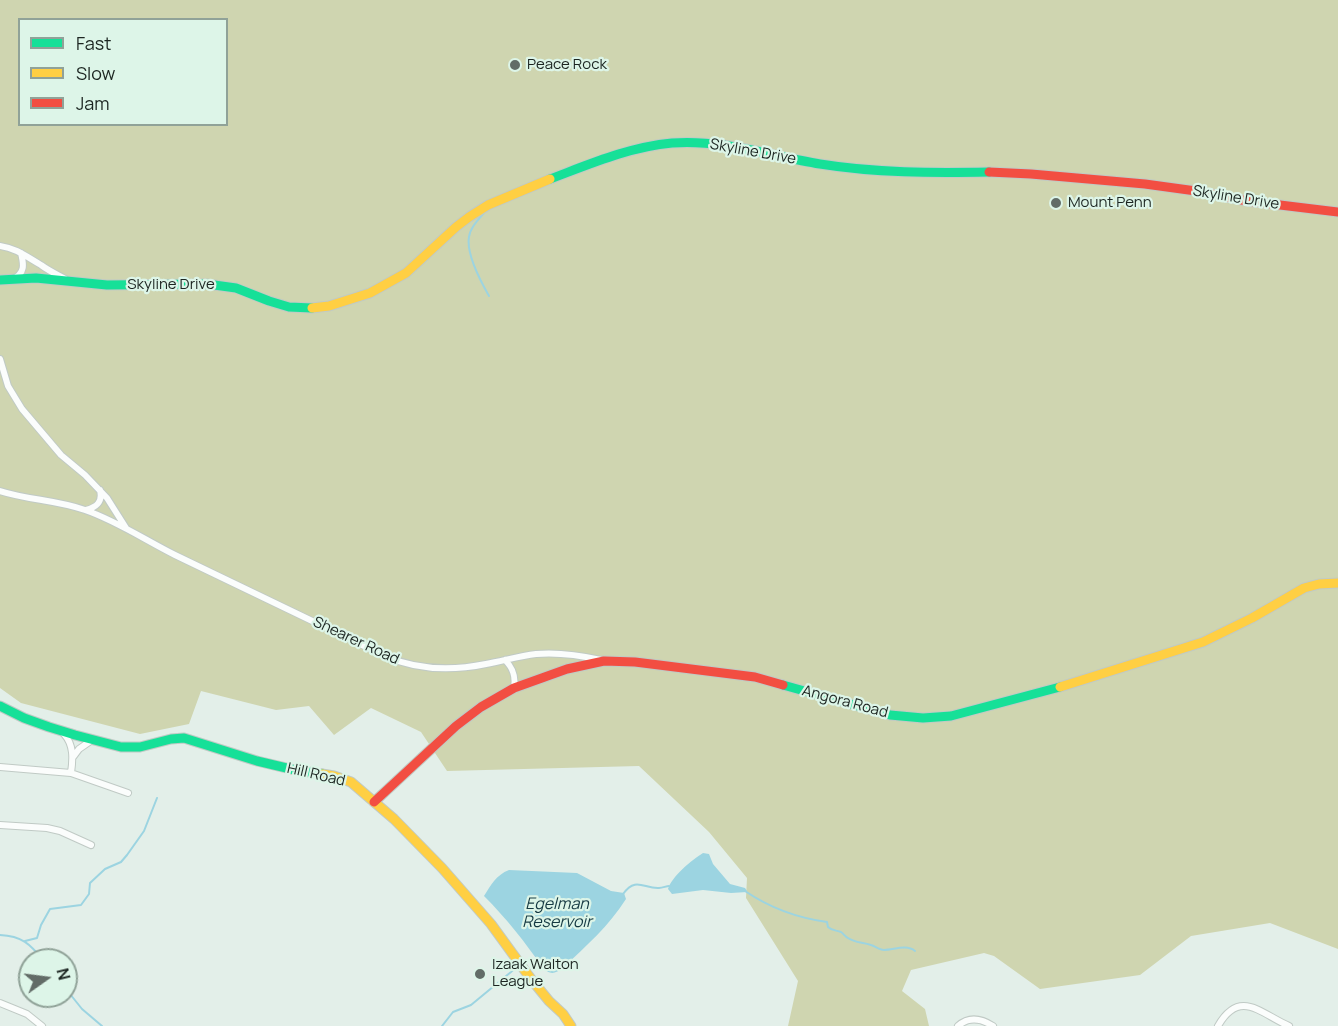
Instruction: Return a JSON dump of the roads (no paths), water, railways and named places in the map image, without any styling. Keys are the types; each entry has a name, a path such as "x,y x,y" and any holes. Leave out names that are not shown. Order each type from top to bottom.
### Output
{"street":[{"name":"Skyline Drive","path":"5,280 36,278 107,285 207,284 236,288 289,307 329,306 370,293 406,273 469,217 502,198 620,153 673,143 744,148 853,169 913,173 1018,173 1145,184 1247,201 1338,212"},
{"name":"Skyline Drive","path":"0,246 10,247 68,280"},
{"name":"Skyline Drive","path":"5,280 17,277 23,269 21,253"},
{"path":"0,358 9,386 22,409 61,455 107,498 127,528"},
{"path":"86,510 98,505 101,501 99,489"},
{"name":"Shearer Road","path":"0,491 86,510 392,659 417,666 443,668 472,667 538,654 582,655 604,661"},
{"name":"Angora Road","path":"374,801 467,716 514,688 556,671 604,661 635,662 755,677 897,716 922,718 951,716 1047,691 1203,642 1252,618 1304,588 1338,583"},
{"path":"505,660 510,664 515,676 514,688"},
{"name":"Hill Road","path":"0,706 29,720 122,747 137,748 173,738 184,738 257,761 351,782 405,830 442,868 491,924 531,979 571,1026"},
{"path":"62,731 67,737 73,757 71,773"},
{"path":"73,757 79,749 92,740"},
{"path":"0,767 71,773 128,793"},
{"path":"0,825 47,828 60,831 91,845"},
{"path":"0,1003 27,1014 42,1026"},
{"path":"1218,1026 1227,1012 1242,1005 1252,1007 1289,1026"},
{"path":"958,1026 965,1020 971,1019 993,1026"}],"water":[{"path":"703,853 709,854 713,864 730,884 745,888 747,892 703,890 672,894 668,889 670,884 688,864"},
{"name":"Egelman Reservoir","path":"509,870 577,873 611,891 624,893 626,899 589,944 563,968 550,973 543,968 515,930 484,896 497,878"}],"waterway":[{"path":"484,213 471,230 469,244 475,268 489,296"},
{"path":"25,941 37,938 50,909 81,905 89,894 90,883 105,869 121,862 144,831 157,798"},
{"path":"623,894 636,884 654,888 669,886"},
{"path":"745,891 784,911 827,922 828,927 841,932 853,941 882,950 904,948 915,951"},
{"path":"0,935 14,937 33,948"},
{"path":"442,1026 453,1012 471,1005 517,967"},
{"path":"78,1004 102,1026"}],"place":[{"name":"Peace Rock","path":"515,65"},
{"name":"Mount Penn","path":"1056,203"},
{"name":"Izaak Walton League","path":"480,974"}]}
